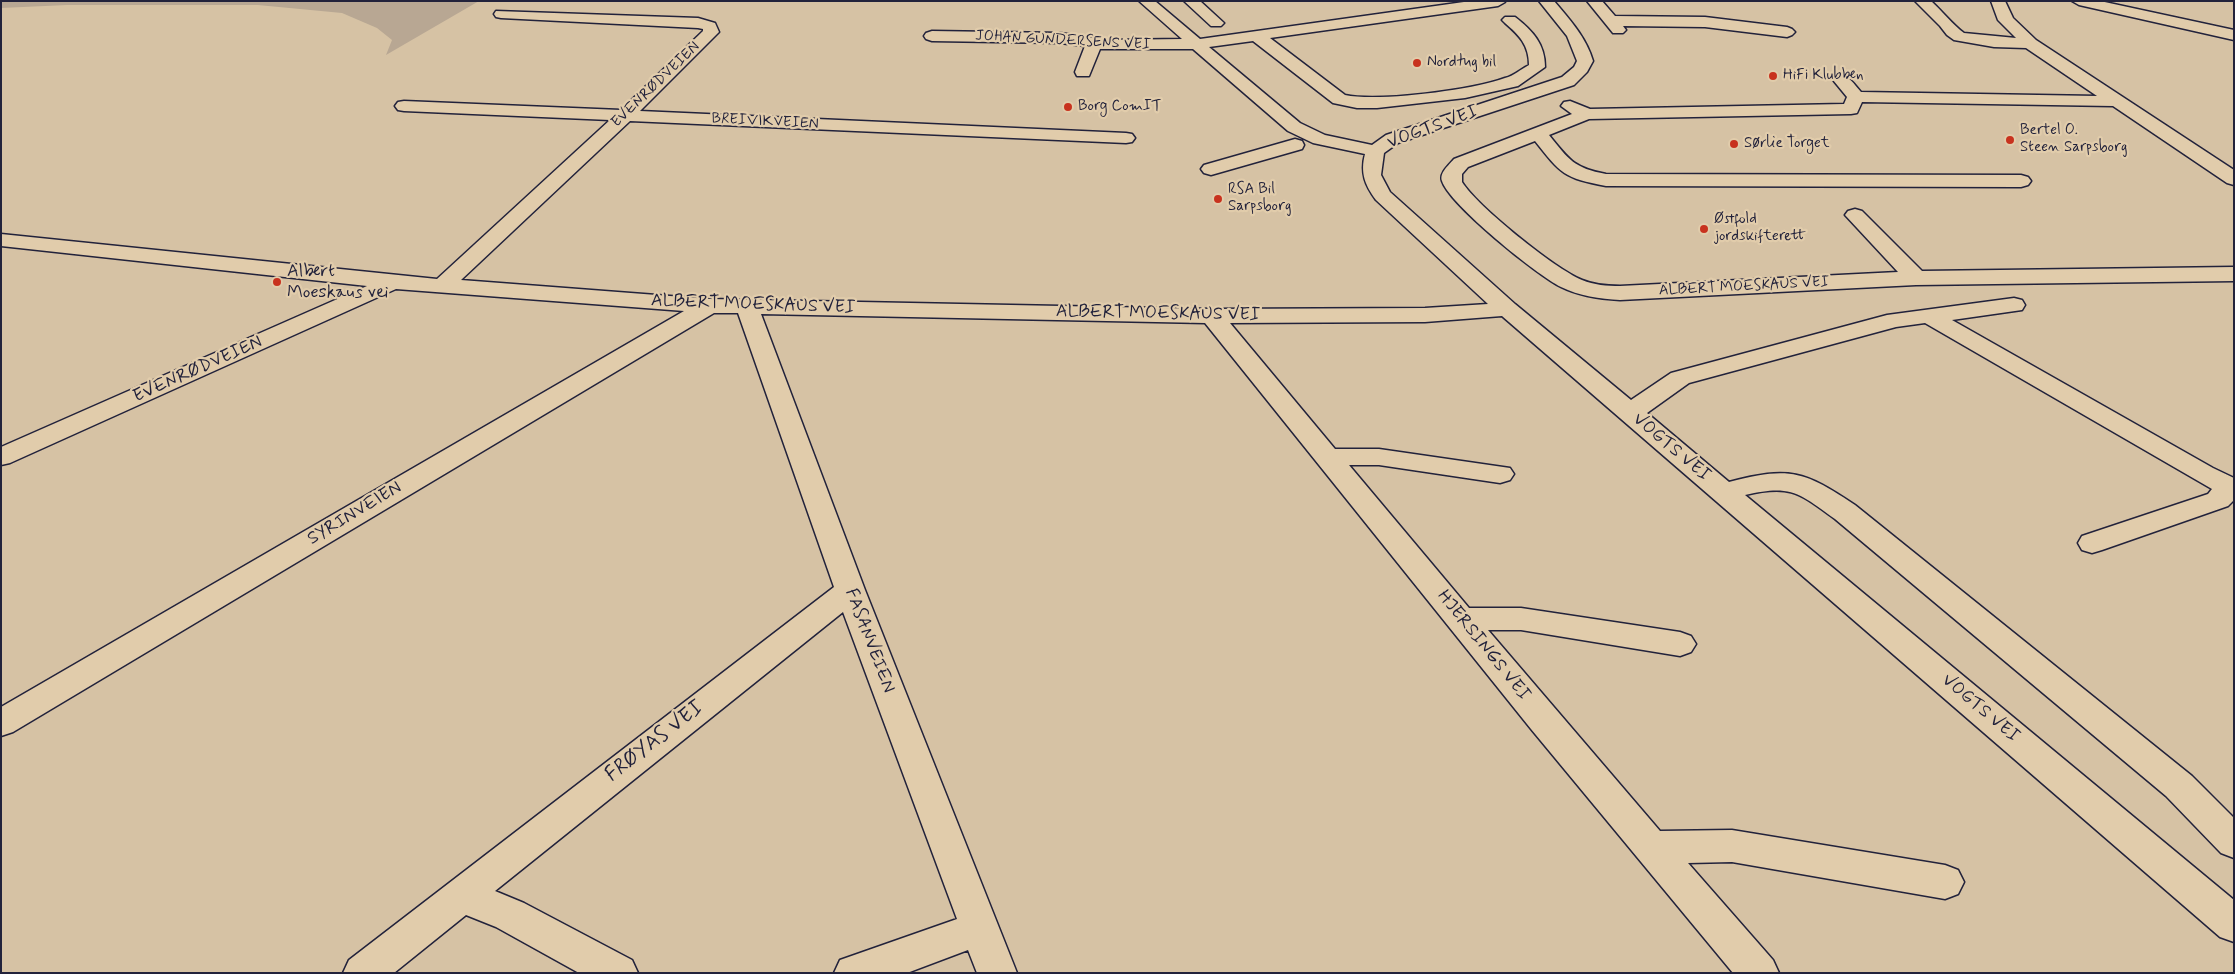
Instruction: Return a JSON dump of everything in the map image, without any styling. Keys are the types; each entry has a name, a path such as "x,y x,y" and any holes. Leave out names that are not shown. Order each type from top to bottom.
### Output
{"street":[{"path":"1191,1 1216,23"},
{"name":"VOGTS VEI","path":"1546,1 1572,32 1582,48 1585,61 1581,69 1568,81 1392,139 1375,151 1370,167 1372,181 1383,196 1507,309 2230,915"},
{"path":"1594,1 1614,26 1706,22 1788,32"},
{"path":"1922,1 1946,23 1952,32 1960,37 1994,42 2030,42"},
{"path":"1998,1 2006,20 2030,42 2115,101 2234,179"},
{"path":"2079,1 2234,34"},
{"path":"1146,2 1294,126 1319,139 1375,151"},
{"name":"JOHAN GUNDERSENS VEI","path":"932,36 1060,38 1094,44 1194,44 1498,2"},
{"name":"EVENRØDVEIEN","path":"443,285 626,115 710,32 710,26 698,23 501,14"},
{"path":"1176,28 1234,20"},
{"path":"1256,36 1339,99 1357,103 1376,103 1465,93 1512,82 1537,67 1538,55 1535,45 1510,20"},
{"path":"2171,36 2192,38 2234,48"},
{"path":"1083,72 1094,44"},
{"path":"1841,80 1856,97 2115,101"},
{"path":"1512,82 1538,91 1587,114 1851,109 1856,97"},
{"name":"BREIVIKVEIEN","path":"404,106 1126,138"},
{"name":"ALBERT MOESKAUS VEI","path":"1587,114 1461,163 1452,173 1451,182 1460,195 1475,210 1561,278 1591,291 1620,293 1916,278 2234,274"},
{"path":"1538,133 1560,161 1579,175 1606,180 2021,182"},
{"path":"1211,169 1295,145"},
{"path":"1855,215 1916,278"},
{"name":"ALBERT MOESKAUS VEI","path":"1,240 395,282 709,306 1212,316 1425,315 1507,309"},
{"name":"EVENRØDVEIEN","path":"1,457 395,282"},
{"path":"1630,413 1680,378 1895,320 2014,305"},
{"name":"SYRINVEIEN","path":"1,723 709,306"},
{"name":"FASANVEIEN","path":"747,307 850,590 997,973"},
{"name":"HJERSINGS VEI","path":"1212,316 1543,720 1759,973"},
{"path":"1929,316 2232,488 2218,500 2092,543"},
{"path":"1328,457 1378,456 1500,474"},
{"path":"1723,492 1770,480 1791,482 1808,488 1837,507 2179,786 2234,842"},
{"name":"FRØYAS VEI","path":"363,973 850,590"},
{"path":"1461,619 1521,619 1680,644"},
{"path":"1652,846 1732,846 1945,882"},
{"path":"460,895 510,916 618,973"},
{"path":"854,973 980,928"}],"shaded area":[{"path":"1,1 479,1 386,55 392,40 377,28 342,13 258,5 67,5 1,8"}],"place":[{"name":"Nordtug bil","path":"1417,63"},
{"name":"HiFi Klubben","path":"1773,76"},
{"name":"Borg ComIT","path":"1068,107"},
{"name":"Bertel O. Steen Sarpsborg","path":"2010,140"},
{"name":"Sørlie Torget","path":"1734,144"},
{"name":"RSA Bil Sarpsborg","path":"1218,199"},
{"name":"Østfold jordskifterett","path":"1704,229"},
{"name":"Albert Moeskaus vei","path":"277,282"}]}
